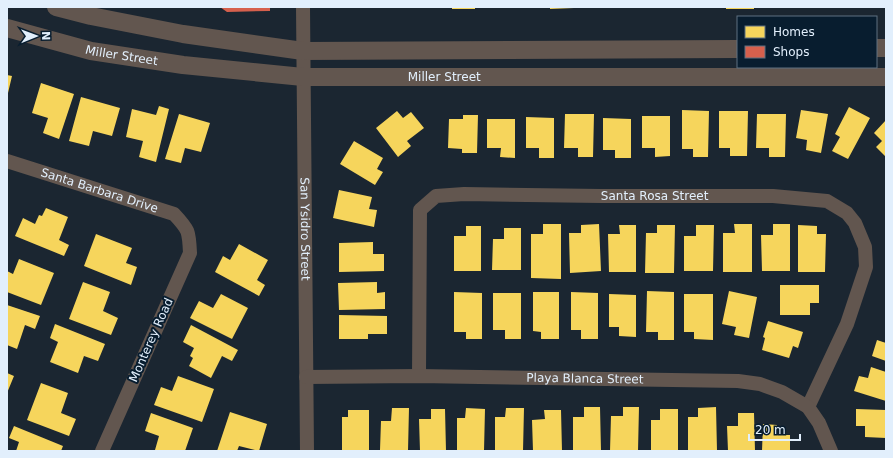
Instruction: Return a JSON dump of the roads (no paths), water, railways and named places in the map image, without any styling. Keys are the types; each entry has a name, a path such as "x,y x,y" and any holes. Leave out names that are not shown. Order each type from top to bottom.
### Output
{"street":[{"path":"56,7 91,16 183,34 303,51 737,49"},
{"name":"San Ysidro Street","path":"303,7 307,451"},
{"name":"Miller Street","path":"7,28 91,51 183,65 303,77 886,77"},
{"name":"Santa Barbara Drive","path":"7,161 174,214 186,227"},
{"name":"Santa Rosa Street","path":"419,376 420,210 436,196 464,194 773,196 827,201 847,213 855,223 865,247 866,267 847,324 808,407"},
{"name":"Monterey Road","path":"102,451 190,253 189,234 186,227"},
{"name":"Playa Blanca Street","path":"306,377 419,376 738,381 760,384 782,392 808,407 819,423 832,451"}]}
